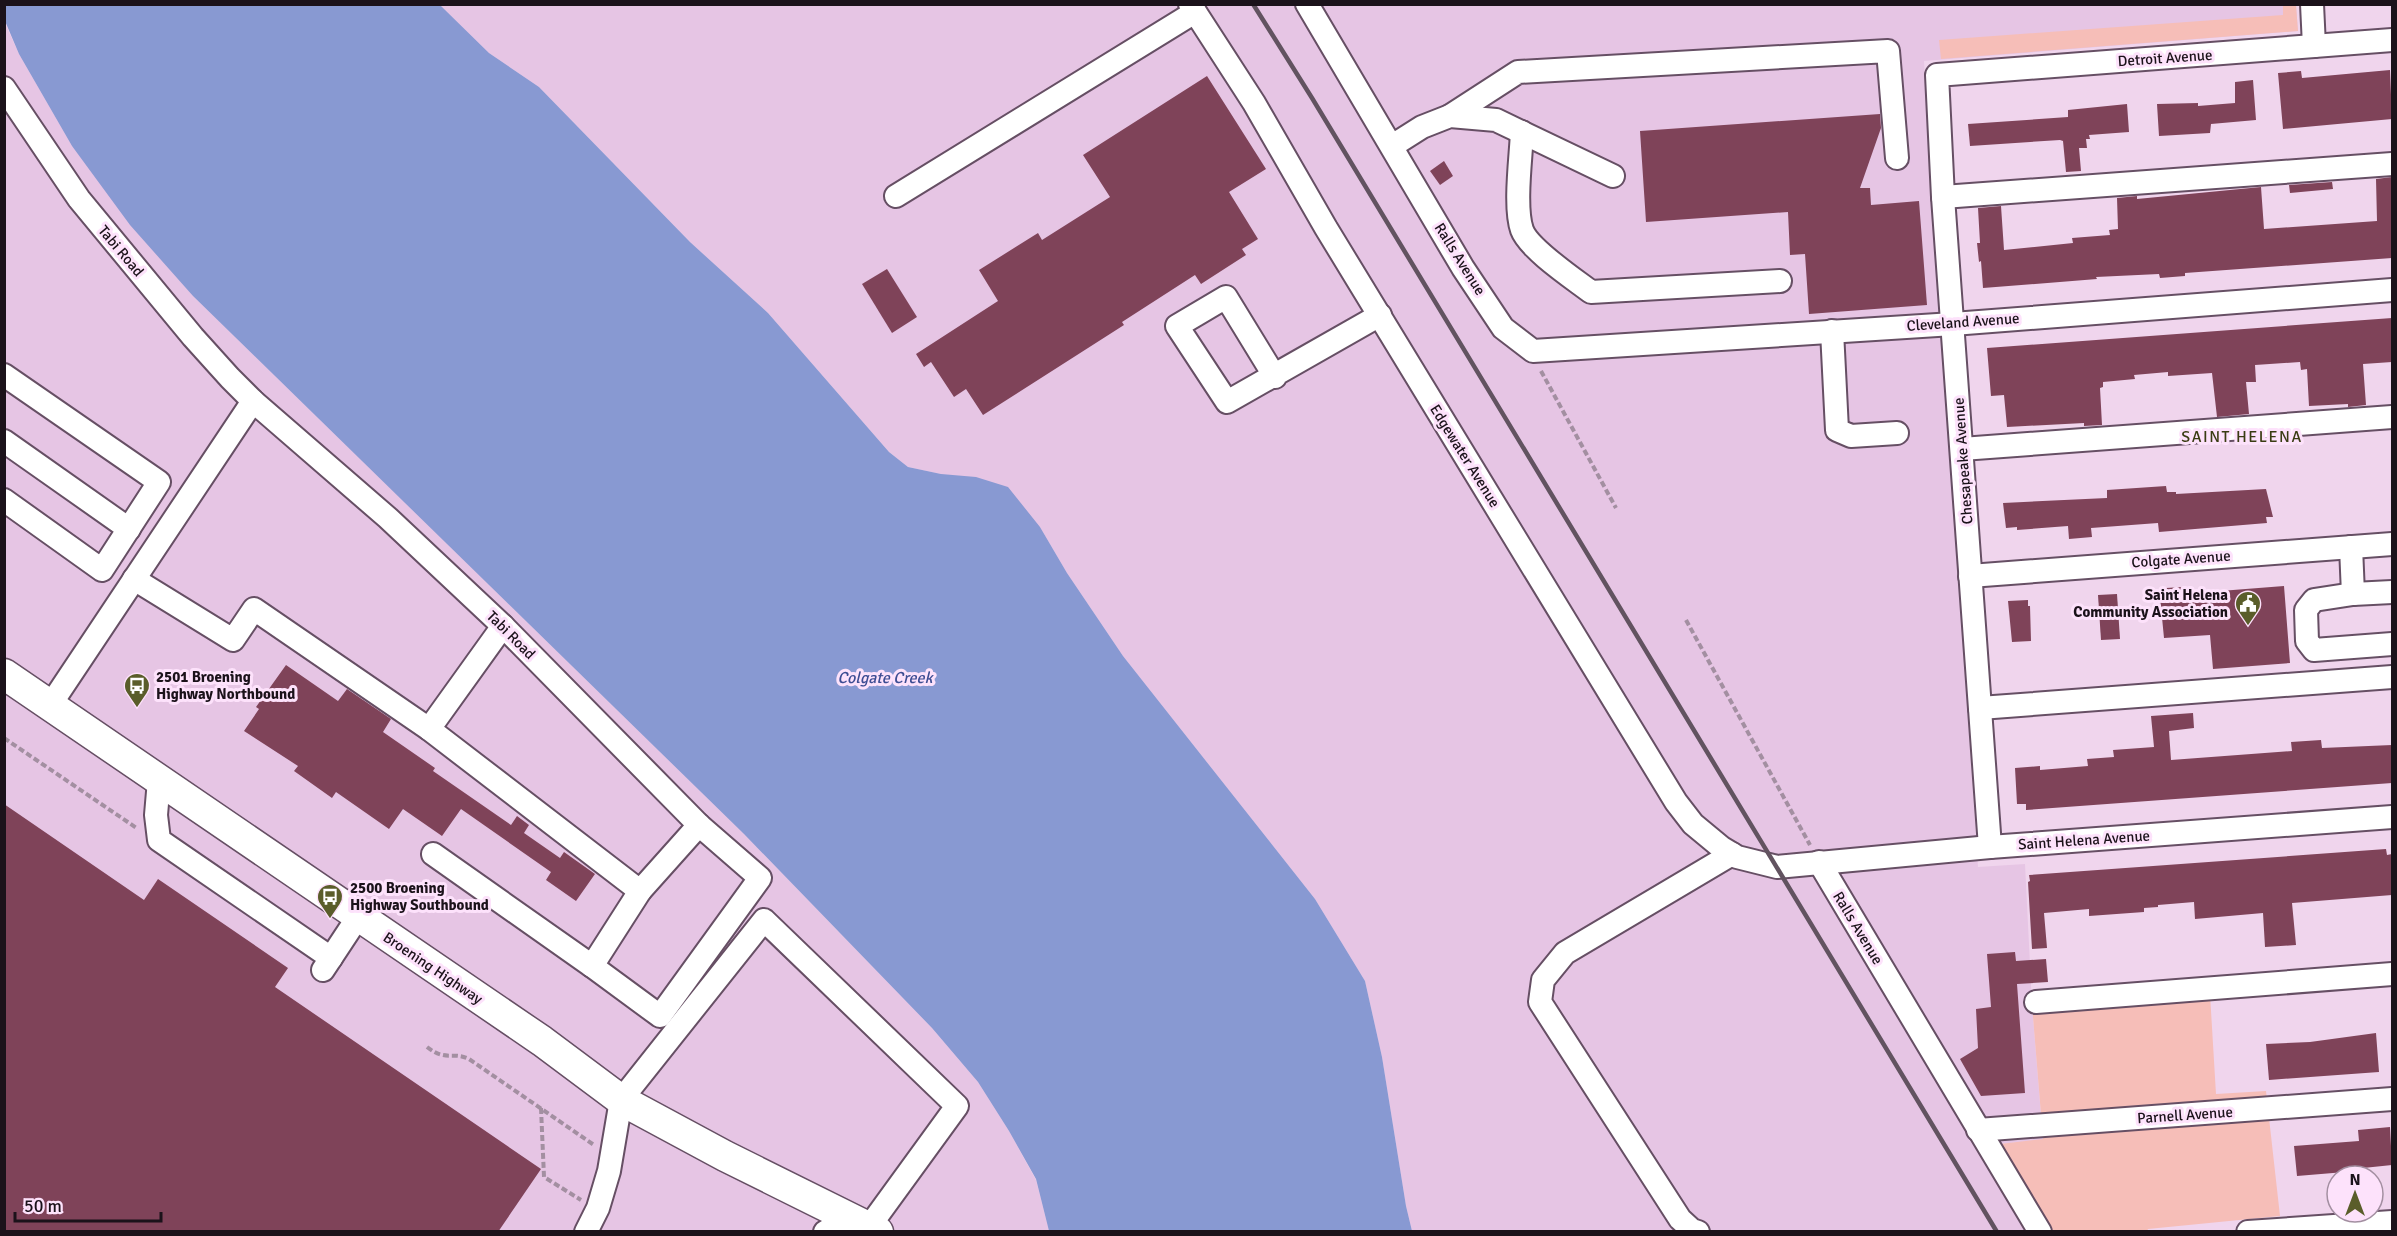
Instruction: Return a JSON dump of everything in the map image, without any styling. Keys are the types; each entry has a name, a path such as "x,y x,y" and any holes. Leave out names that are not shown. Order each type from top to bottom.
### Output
{"main road":[{"name":"Broening Highway","path":"4,674 542,1041 621,1100 853,1228"}],"street":[{"name":"Ralls Avenue","path":"1307,4 1463,268 1503,328 1533,351"},
{"path":"2312,4 2314,46"},
{"path":"896,196 1193,8"},
{"name":"Edgewater Avenue","path":"1193,8 1254,104 1676,802 1693,824 1732,854 1777,867"},
{"name":"Detroit Avenue","path":"1937,75 2392,40"},
{"path":"1392,146 1422,127 1450,116 1518,72 1888,51 1897,158"},
{"name":"Chesapeake Avenue","path":"1937,75 1943,197 1990,847"},
{"name":"Tabi Road","path":"4,88 79,199 193,337 253,401 388,518 502,626 699,825 760,878 660,1016 592,966"},
{"path":"1450,116 1496,120 1613,177"},
{"path":"1522,132 1519,206 1522,231 1546,258 1591,292 1780,281"},
{"path":"1943,197 2392,164"},
{"name":"Cleveland Avenue","path":"1533,351 1953,324 2392,290"},
{"path":"1275,377 1226,297 1177,326 1227,402 1275,377 1380,315"},
{"path":"1832,331 1837,430 1851,436 1898,433"},
{"path":"4,375 159,482 102,570 4,500"},
{"path":"51,704 253,401"},
{"path":"1962,449 2392,417"},
{"path":"4,441 129,530"},
{"name":"Colgate Avenue","path":"1970,576 2392,544"},
{"path":"2351,547 2353,594"},
{"path":"134,579 233,640 254,609 429,729 640,891"},
{"path":"2392,592 2353,594 2314,600 2306,610 2307,642 2314,650 2392,644"},
{"path":"429,729 502,626"},
{"path":"1980,708 2392,677"},
{"path":"159,780 156,815 159,840 327,964 358,917"},
{"name":"Saint Helena Avenue","path":"1777,867 1990,847 2392,817"},
{"path":"433,854 592,966 640,891 699,825"},
{"path":"1698,1232 1692,1230 1680,1219 1540,1002 1544,980 1565,953 1732,854"},
{"name":"Ralls Avenue","path":"1819,862 2040,1232"},
{"path":"585,1232 597,1209 609,1172 621,1100 764,920 957,1106 853,1228"},
{"path":"2036,1002 2392,975"},
{"name":"Parnell Avenue","path":"1978,1130 2392,1100"},
{"path":"2248,1232 2392,1222"}],"path":[{"path":"1533,351 1540,371 1617,508"},
{"path":"1686,620 1819,862"},
{"path":"428,1047 438,1056 461,1055 469,1059 612,1155"},
{"path":"541,1108 544,1177 597,1209"}],"shaded area":[{"path":"2283,4 2296,5 2298,31 1941,59 1939,40 2283,15"},
{"path":"440,5 2296,5 2298,31 1924,61 1978,867 2025,864 2032,1005 2043,1140 2000,1144 2052,1231 1412,1231 1382,1057 1365,981 1315,899 1123,656 1067,573 1040,527 941,474 908,467 889,452 768,313 690,242 539,87 489,53"},
{"path":"4,21 19,54 72,146 193,296 744,834 932,1028 978,1082 1009,1131 1036,1180 1049,1231 5,1231"},
{"path":"2210,994 2216,1094 2266,1091 2280,1216 2148,1229 2147,1231 2052,1231 2000,1144 2043,1139 2032,1005"}],"water":[{"name":"Colgate Creek","path":"4,5 440,5 489,53 539,87 690,242 768,313 889,452 908,467 941,474 976,477 1008,487 1040,527 1067,573 1123,656 1315,899 1365,981 1382,1057 1412,1231 1049,1231 1036,1179 1009,1131 978,1082 932,1028 744,834 193,296 130,225 72,146 19,54 5,21"}],"building":[{"path":"2390,70 2392,119 2283,129 2278,73 2301,71 2302,78"},
{"path":"1207,76 1266,169 1229,192 1258,239 1242,249 1246,255 1201,284 1195,275 1122,322 1124,325 983,415 966,389 954,397 931,362 924,367 916,354 998,301 979,270 1038,233 1042,240 1110,197 1083,155"},
{"path":"2253,80 2256,120 2211,124 2210,133 2159,136 2157,104 2198,103 2198,106 2235,103 2235,82"},
{"path":"2127,104 2129,132 2089,135 2090,139 2086,139 2087,148 2079,148 2081,171 2066,172 2063,141 2060,140 1970,146 1968,124 2068,117 2068,110"},
{"path":"1880,114 1881,128 1860,188 1870,188 1871,205 1919,201 1927,305 1809,314 1805,254 1790,255 1788,212 1646,222 1640,131"},
{"path":"1444,161 1453,176 1440,185 1430,171"},
{"path":"2392,177 2392,258 2185,273 2185,276 2160,278 2159,274 2096,277 2097,279 1983,288 1977,243 1980,243 1978,208 2001,206 2004,250 2073,243 2072,238 2110,235 2109,230 2118,229 2117,198 2137,196 2137,199 2261,187 2264,229 2377,221 2376,179"},
{"path":"2332,182 2333,189 2290,193 2289,185"},
{"path":"887,269 917,317 892,333 862,284"},
{"path":"2392,318 2392,362 2363,364 2366,405 2309,406 2307,369 2301,370 2300,362 2255,365 2256,382 2246,382 2249,414 2217,417 2212,373 2168,376 2168,372 2134,375 2135,379 2103,382 2103,387 2100,388 2102,425 2084,426 2084,423 2007,427 2004,395 1991,396 1987,348"},
{"path":"2166,486 2167,492 2176,492 2176,494 2266,489 2273,517 2266,517 2267,523 2159,532 2158,523 2091,528 2092,537 2069,539 2068,526 2017,530 2017,527 2006,528 2003,503 2107,498 2107,490"},
{"name":"Saint Helena Community Association","path":"2284,586 2290,663 2213,669 2210,635 2164,638 2160,597 2167,596 2166,588 2182,587 2182,594"},
{"path":"2117,594 2120,639 2101,640 2098,595"},
{"path":"2028,600 2031,641 2012,642 2008,601"},
{"path":"286,665 338,701 347,689 391,719 383,732 435,768 433,771 511,825 517,816 529,825 524,833 560,858 564,852 595,874 576,901 546,880 551,872 461,809 442,836 403,809 389,829 336,792 332,798 294,771 298,766 244,731 259,709 256,707"},
{"path":"2193,713 2194,728 2169,731 2171,760 2292,751 2291,742 2321,740 2322,748 2392,745 2392,783 2026,810 2026,804 2017,804 2015,768 2040,766 2040,770 2088,766 2087,759 2114,757 2113,750 2154,747 2151,716"},
{"path":"4,804 144,900 158,879 288,968 275,987 541,1169 498,1232 4,1232"},
{"path":"2386,849 2387,855 2392,854 2392,895 2292,903 2296,945 2265,947 2263,913 2195,919 2194,902 2158,905 2158,907 2144,908 2144,912 2089,916 2089,909 2044,913 2047,948 2032,949 2029,875"},
{"path":"2015,952 2016,961 2046,959 2048,982 2017,984 2025,1093 1981,1096 1960,1059 1978,1048 1976,1009 1991,1007 1987,954"},
{"path":"2376,1033 2379,1072 2269,1080 2266,1044 2310,1042"},
{"path":"2390,1127 2392,1165 2325,1164 2325,1174 2297,1176 2294,1146 2359,1141 2358,1130"}],"railway":[{"path":"1253,4 1997,1232"}],"place":[{"name":"Saint Helena Community Association","path":"2248,627"},
{"name":"2501 Broening Highway Northbound","path":"137,709"},
{"name":"2500 Broening Highway Southbound","path":"330,920"}],"district":[{"name":"SAINT HELENA","path":"2242,437"}]}
